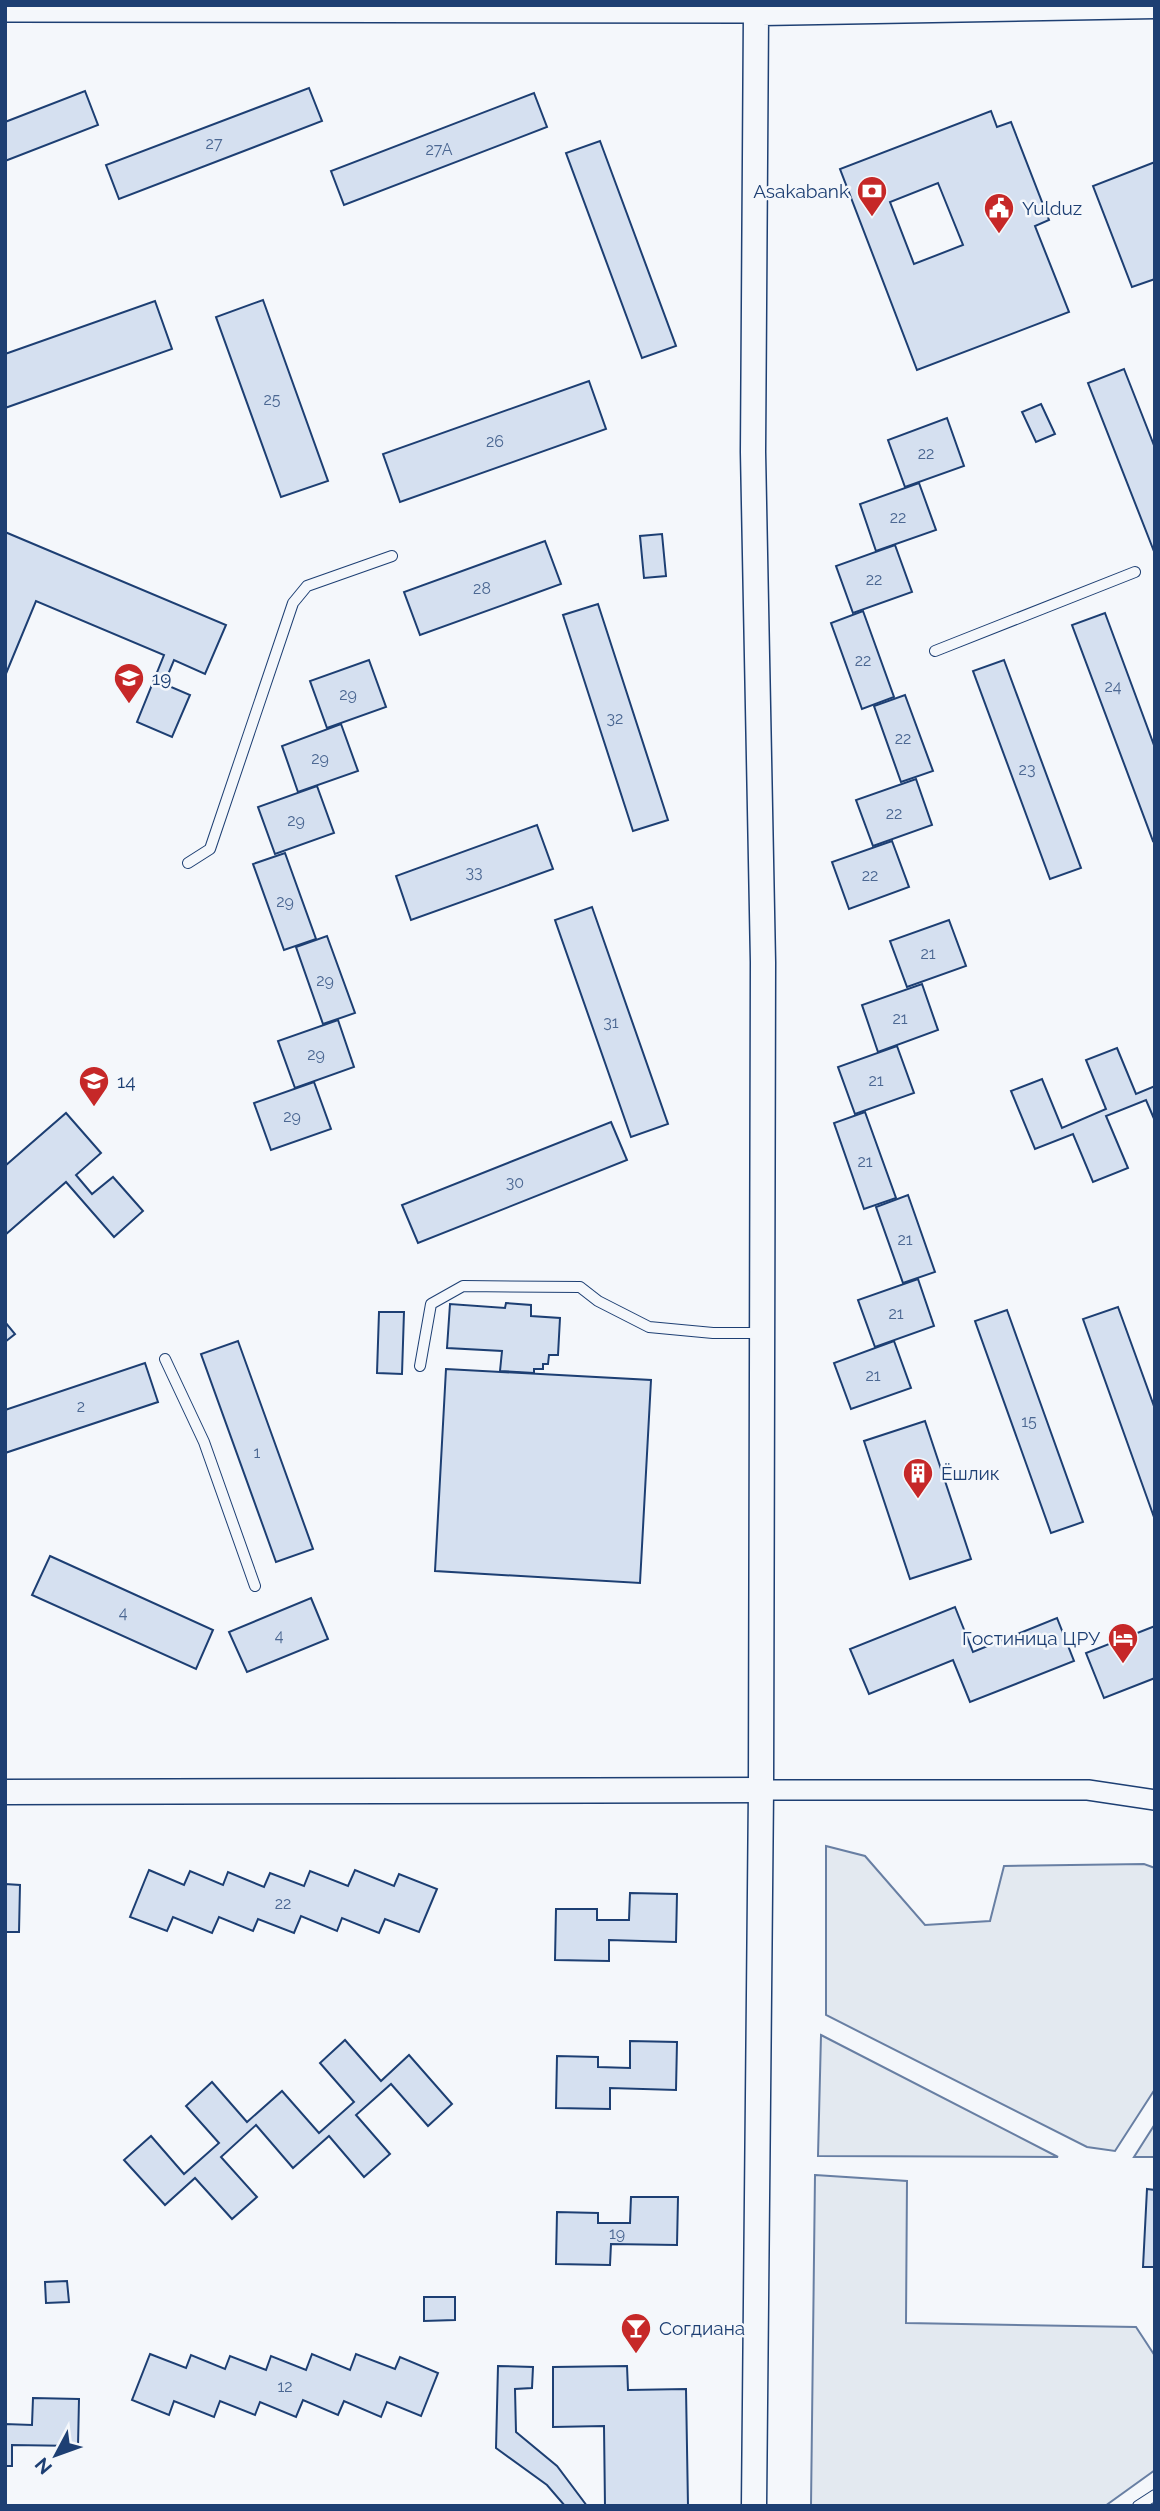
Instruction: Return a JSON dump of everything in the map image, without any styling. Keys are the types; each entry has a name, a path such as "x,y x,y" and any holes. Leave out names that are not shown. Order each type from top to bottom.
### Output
{"street":[{"path":"5,12 756,13 1155,6"},
{"path":"754,2506 761,1790 763,962 753,452 756,13"},
{"path":"5,1792 1088,1790 1155,1800"}],"lane":[{"path":"188,863 210,849 293,603 307,586 392,556"},
{"path":"935,651 1135,572"},
{"path":"420,1366 431,1304 463,1286 580,1287 598,1301 649,1327 713,1334 762,1333"},
{"path":"165,1359 204,1442 255,1586"},
{"path":"1139,2506 1155,2494"}],"shaded area":[{"path":"826,1846 865,1856 925,1925 990,1921 1004,1866 1144,1864 1155,1868 1155,2089 1115,2151 1087,2147 826,2015"},
{"path":"821,2035 1058,2157 818,2156"},
{"path":"1155,2124 1155,2157 1134,2157"},
{"path":"815,2175 907,2181 906,2323 1136,2327 1155,2356 1155,2470 1105,2506 811,2506"}],"building":[{"path":"309,88 322,121 119,199 106,165"},
{"path":"85,91 98,125 5,161 5,122"},
{"path":"534,93 547,127 344,205 331,171"},
{"name":"Yulduz","path":"991,111 997,127 1011,122 1049,220 1035,226 1069,312 917,370 840,169","holes":["938,183 963,245 914,264 890,202"]},
{"path":"600,141 676,346 642,358 566,153"},
{"path":"1155,162 1155,279 1132,287 1093,186"},
{"path":"263,300 328,481 281,497 216,317"},
{"path":"155,301 172,349 5,408 5,354"},
{"path":"1124,369 1155,448 1155,554 1088,383"},
{"path":"589,381 606,429 400,502 383,454"},
{"path":"1041,404 1055,434 1036,442 1022,412"},
{"path":"947,418 964,466 905,487 888,440"},
{"path":"919,483 936,530 876,551 860,504"},
{"path":"5,532 226,625 205,674 174,660 164,684 190,695 172,737 137,722 164,655 36,601 5,676"},
{"path":"662,534 666,576 644,578 640,536"},
{"path":"545,541 561,584 420,635 404,592"},
{"path":"895,545 912,592 853,613 836,566"},
{"path":"598,604 668,820 633,831 563,615"},
{"path":"863,611 894,697 862,709 831,623"},
{"path":"1105,613 1155,748 1153,841 1072,625"},
{"path":"369,660 386,707 327,728 310,681"},
{"path":"1004,660 1081,868 1050,879 973,671"},
{"path":"905,695 933,771 901,782 874,706"},
{"path":"341,724 358,771 298,792 282,746"},
{"path":"916,779 932,825 873,846 856,800"},
{"path":"317,786 334,833 275,854 258,807"},
{"path":"537,825 553,869 411,920 396,876"},
{"path":"892,841 909,887 849,909 832,862"},
{"path":"285,853 316,939 284,950 253,864"},
{"path":"592,907 668,1124 631,1137 555,920"},
{"path":"949,920 966,966 907,987 890,941"},
{"path":"327,936 355,1013 323,1024 296,947"},
{"path":"922,984 938,1030 878,1052 862,1005"},
{"path":"338,1020 354,1067 295,1088 278,1041"},
{"path":"897,1046 914,1093 855,1114 838,1067"},
{"path":"1117,1048 1136,1094 1155,1086 1155,1121 1146,1100 1106,1116 1128,1168 1093,1182 1073,1134 1035,1149 1011,1091 1042,1079 1062,1128 1106,1109 1086,1060"},
{"path":"314,1082 331,1129 271,1150 254,1103"},
{"path":"865,1112 896,1198 864,1209 834,1123"},
{"path":"66,1113 101,1153 76,1175 92,1194 113,1177 143,1211 114,1237 66,1182 5,1235 5,1166"},
{"path":"611,1122 627,1160 418,1243 402,1205"},
{"path":"908,1195 935,1272 903,1283 876,1207"},
{"path":"918,1279 934,1326 875,1347 858,1300"},
{"path":"506,1303 531,1305 531,1316 560,1318 558,1355 549,1355 548,1364 543,1364 543,1369 534,1369 534,1373 500,1371 502,1351 447,1348 450,1304 505,1308"},
{"path":"1118,1307 1155,1409 1155,1520 1083,1319"},
{"path":"1007,1310 1083,1522 1051,1533 975,1321"},
{"path":"379,1312 404,1312 402,1374 377,1373"},
{"path":"5,1322 15,1334 5,1342"},
{"path":"238,1341 313,1549 276,1562 201,1354"},
{"path":"894,1341 911,1388 851,1409 834,1363"},
{"path":"145,1363 158,1402 5,1453 5,1410"},
{"path":"446,1369 651,1380 640,1583 435,1571"},
{"name":"Ёшлик","path":"925,1421 971,1559 910,1579 864,1441"},
{"path":"50,1556 213,1630 196,1669 32,1595"},
{"path":"311,1598 328,1639 247,1672 229,1632"},
{"path":"955,1607 973,1652 1057,1618 1074,1661 970,1702 953,1660 869,1694 850,1649"},
{"name":"Гостиница ЦРУ","path":"1155,1626 1155,1678 1104,1698 1086,1653"},
{"path":"149,1870 184,1885 190,1871 223,1885 228,1872 264,1887 270,1873 304,1886 310,1871 348,1886 355,1870 394,1886 399,1874 437,1889 419,1932 385,1919 379,1933 342,1918 337,1931 301,1916 294,1933 258,1919 253,1931 219,1917 212,1933 173,1917 167,1931 130,1917"},
{"path":"5,1884 20,1885 19,1932 5,1932"},
{"path":"630,1893 677,1894 676,1942 609,1940 609,1961 555,1960 556,1909 597,1909 597,1920 629,1920"},
{"path":"345,2040 381,2081 409,2055 452,2104 428,2126 391,2084 356,2115 390,2154 364,2177 329,2136 293,2168 256,2125 221,2157 257,2197 232,2219 195,2178 165,2205 124,2160 151,2136 184,2174 219,2143 186,2106 212,2082 247,2122 282,2091 319,2133 354,2102 320,2063"},
{"path":"630,2041 677,2042 676,2090 610,2088 610,2109 556,2108 557,2056 598,2057 598,2067 630,2068"},
{"path":"1147,2189 1155,2190 1155,2267 1143,2267"},
{"path":"631,2197 678,2197 677,2245 611,2244 610,2265 556,2264 557,2212 598,2213 598,2223 630,2223"},
{"path":"67,2281 69,2302 46,2303 45,2282"},
{"path":"424,2297 455,2297 455,2320 424,2321"},
{"path":"150,2354 186,2368 191,2355 225,2369 230,2356 266,2370 271,2356 306,2370 312,2354 350,2370 356,2354 395,2369 400,2357 438,2373 421,2416 387,2402 381,2417 344,2401 338,2415 303,2400 296,2417 260,2402 255,2415 220,2401 214,2417 174,2401 169,2415 132,2400"},
{"path":"498,2366 533,2367 532,2388 515,2389 516,2432 557,2466 587,2506 565,2506 547,2485 496,2448"},
{"path":"627,2366 628,2390 686,2389 688,2506 605,2506 604,2426 553,2427 553,2367"},
{"path":"33,2398 79,2399 78,2446 12,2445 12,2466 5,2466 5,2424 32,2425"}],"place":[{"name":"Asakabank","path":"872,218"},
{"name":"Yulduz","path":"999,235"},
{"name":"19","path":"129,705"},
{"name":"14","path":"94,1108"},
{"name":"Ёшлик","path":"918,1500"},
{"name":"Гостиница ЦРУ","path":"1123,1665"},
{"name":"Согдиана","path":"636,2355"}]}
